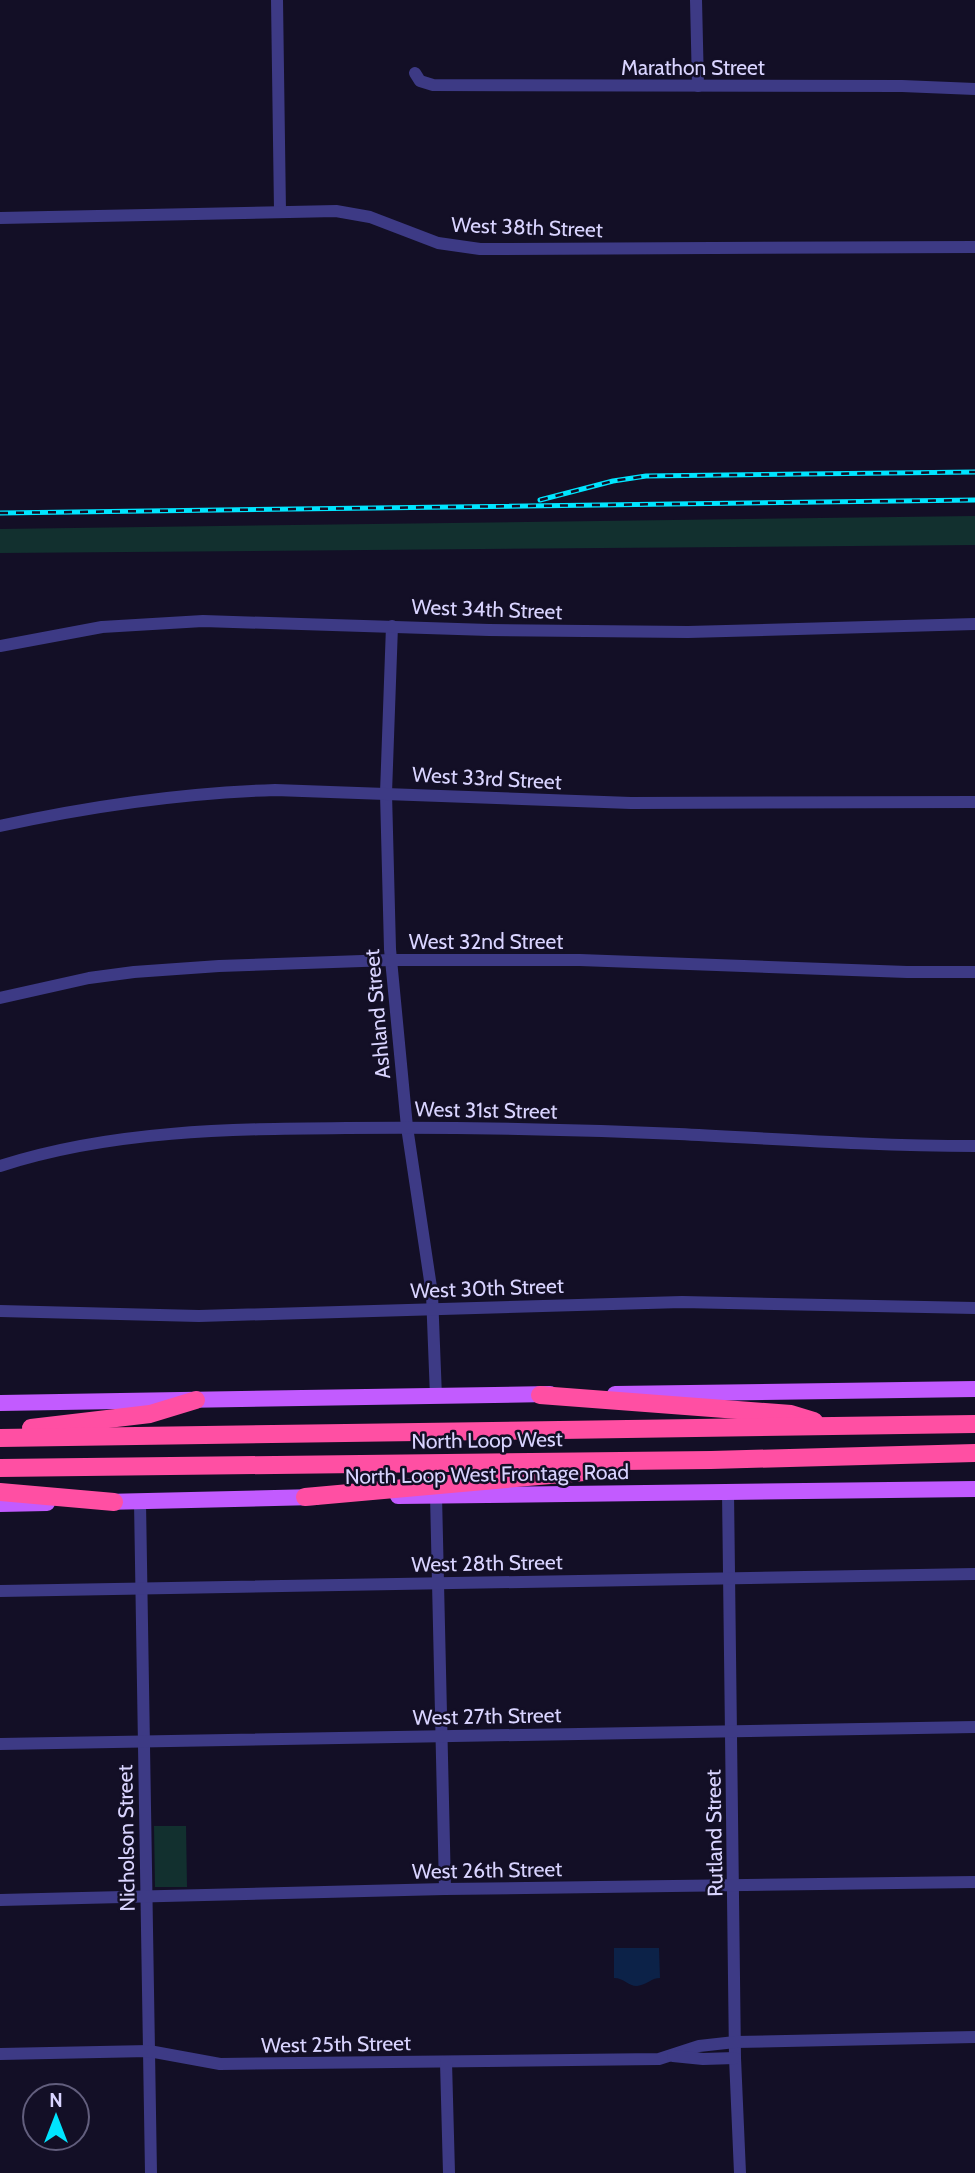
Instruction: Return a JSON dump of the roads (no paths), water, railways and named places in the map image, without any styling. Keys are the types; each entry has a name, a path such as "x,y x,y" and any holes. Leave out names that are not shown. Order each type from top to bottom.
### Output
{"highway":[{"path":"540,1395 792,1414 831,1426"},
{"path":"0,1432 150,1414 196,1400"},
{"name":"North Loop West","path":"0,1438 974,1424"},
{"name":"North Loop West","path":"0,1468 711,1460 974,1454"},
{"path":"305,1497 711,1460"},
{"path":"0,1492 114,1502"}],"main road":[{"path":"0,1403 975,1390"},
{"name":"North Loop West Frontage Road","path":"0,1504 305,1497 975,1489"}],"street":[{"path":"277,0 280,211"},
{"path":"696,0 698,86"},
{"name":"Marathon Street","path":"415,73 420,81 433,85 902,86 975,89"},
{"name":"West 38th Street","path":"0,218 280,211 353,212 438,243 480,249 975,247"},
{"name":"West 34th Street","path":"0,646 102,627 231,620 489,630 688,632 975,624"},
{"name":"Ashland Street","path":"392,626 386,793 391,960 407,1128 433,1308 436,1397"},
{"name":"West 33rd Street","path":"0,826 107,805 227,792 275,790 632,803 975,802"},
{"name":"West 32nd Street","path":"0,998 89,978 134,972 219,965 391,960 580,960 975,972"},
{"name":"West 31st Street","path":"0,1166 102,1141 183,1131 407,1128 677,1134 857,1144 975,1146"},
{"name":"West 30th Street","path":"0,1311 199,1316 682,1302 975,1308"},
{"name":"Rutland Street","path":"728,1492 735,2058 740,2173"},
{"path":"436,1496 445,1889"},
{"name":"Nicholson Street","path":"140,1502 150,2173"},
{"name":"West 28th Street","path":"0,1591 975,1574"},
{"name":"West 27th Street","path":"0,1744 975,1727"},
{"name":"West 26th Street","path":"0,1900 445,1889 975,1882"},
{"name":"West 25th Street","path":"0,2054 149,2051 220,2064 659,2059 699,2046 735,2042 975,2037"},
{"name":"West 25th Street","path":"673,2056 735,2058"},
{"path":"446,2062 449,2173"}],"water":[{"path":"614,1948 659,1948 660,1978 637,1986 614,1978"}],"railway":[{"path":"540,500 613,481 646,476 975,472"},
{"path":"0,513 975,500"}]}
